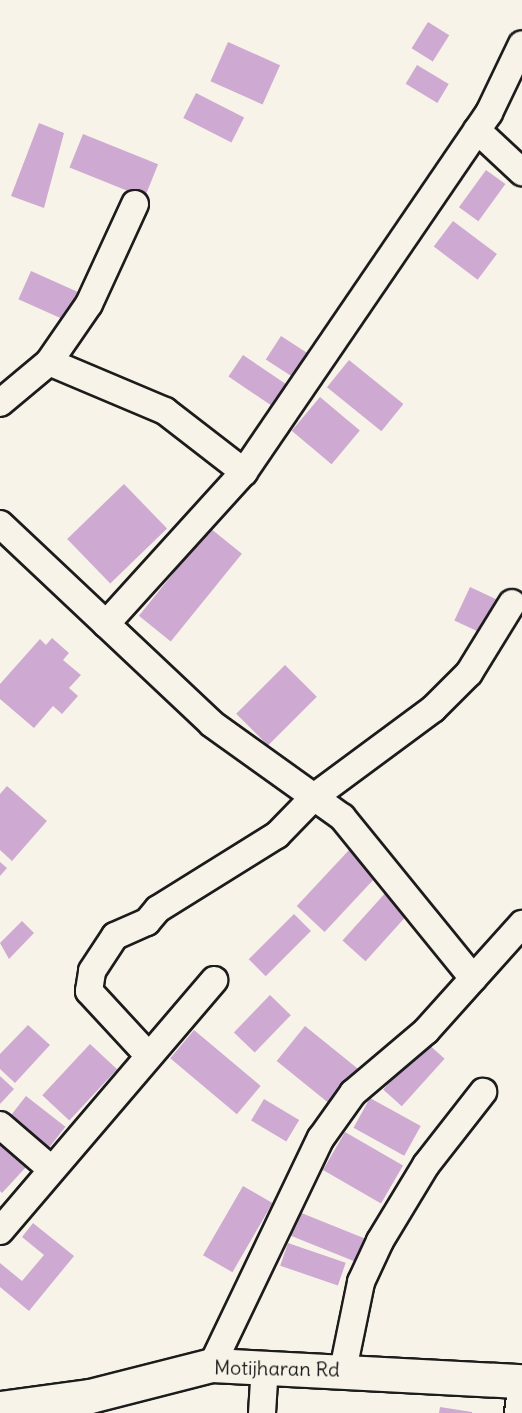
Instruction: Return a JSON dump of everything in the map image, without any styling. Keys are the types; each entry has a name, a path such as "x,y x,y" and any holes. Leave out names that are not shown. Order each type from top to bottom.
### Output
{"main road":[{"name":"Motijharan Rd","path":"0,1408 90,1396 212,1365 265,1365 522,1382"}],"street":[{"path":"106,624 244,472 477,130 522,44"},
{"path":"477,130 522,172"},
{"path":"0,403 49,362 89,304 135,204"},
{"path":"49,362 165,411 244,472"},
{"path":"0,524 212,724 342,817 473,978"},
{"path":"148,1055 89,992 92,971 115,936 147,922 158,909 277,835 314,797 433,709 469,673 512,603"},
{"path":"212,1365 321,1138 353,1093 426,1031 522,924"},
{"path":"0,1231 50,1168 214,980"},
{"path":"343,1370 361,1282 380,1241 426,1165 483,1092"},
{"path":"0,1125 50,1168"},
{"path":"262,1413 265,1365"},
{"path":"518,1413 522,1382"}],"building":[{"path":"428,22 449,35 433,62 412,48"},
{"path":"228,42 280,65 263,104 211,81"},
{"path":"417,65 449,84 437,103 406,84"},
{"path":"196,93 244,118 231,142 183,118"},
{"path":"39,123 64,133 44,208 11,196"},
{"path":"83,134 158,164 145,198 70,167"},
{"path":"486,170 505,184 478,221 459,207"},
{"path":"453,221 497,254 478,280 434,247"},
{"path":"31,271 79,292 66,320 18,299"},
{"path":"281,336 310,355 295,379 266,359"},
{"path":"243,355 291,387 277,409 228,377"},
{"path":"349,360 403,404 381,431 327,387"},
{"path":"320,397 360,430 332,464 292,431"},
{"path":"124,484 167,529 110,583 67,539"},
{"path":"210,528 242,554 171,642 139,616"},
{"path":"470,587 500,601 484,634 454,621"},
{"path":"52,638 69,653 63,660 81,675 69,688 78,696 62,714 53,706 34,728 0,699 0,684 40,639 46,645"},
{"path":"285,665 317,697 268,746 236,714"},
{"path":"7,786 47,821 12,861 0,850 0,794"},
{"path":"350,849 378,875 325,932 297,906"},
{"path":"0,862 7,868 0,876"},
{"path":"388,890 411,911 366,961 342,941"},
{"path":"294,914 311,931 266,976 249,959"},
{"path":"22,921 34,933 9,959 0,943"},
{"path":"270,995 291,1015 255,1053 234,1032"},
{"path":"28,1025 50,1045 15,1083 0,1069 0,1054"},
{"path":"305,1026 361,1071 333,1106 277,1061"},
{"path":"194,1030 261,1086 237,1114 170,1058"},
{"path":"426,1042 445,1059 402,1106 383,1090"},
{"path":"90,1044 117,1069 69,1120 42,1095"},
{"path":"0,1076 14,1089 0,1104"},
{"path":"26,1096 65,1127 46,1151 7,1120"},
{"path":"370,1098 421,1126 404,1156 354,1128"},
{"path":"264,1099 299,1120 286,1142 251,1120"},
{"path":"345,1132 403,1166 381,1204 323,1170"},
{"path":"0,1141 27,1166 2,1193 0,1191"},
{"path":"243,1186 272,1203 232,1272 203,1255"},
{"path":"299,1212 367,1239 357,1263 290,1235"},
{"path":"33,1223 74,1256 29,1311 0,1287 0,1263 22,1281 44,1255 22,1237"},
{"path":"288,1243 346,1263 338,1286 280,1266"},
{"path":"440,1407 472,1412 472,1413 439,1413"}]}
